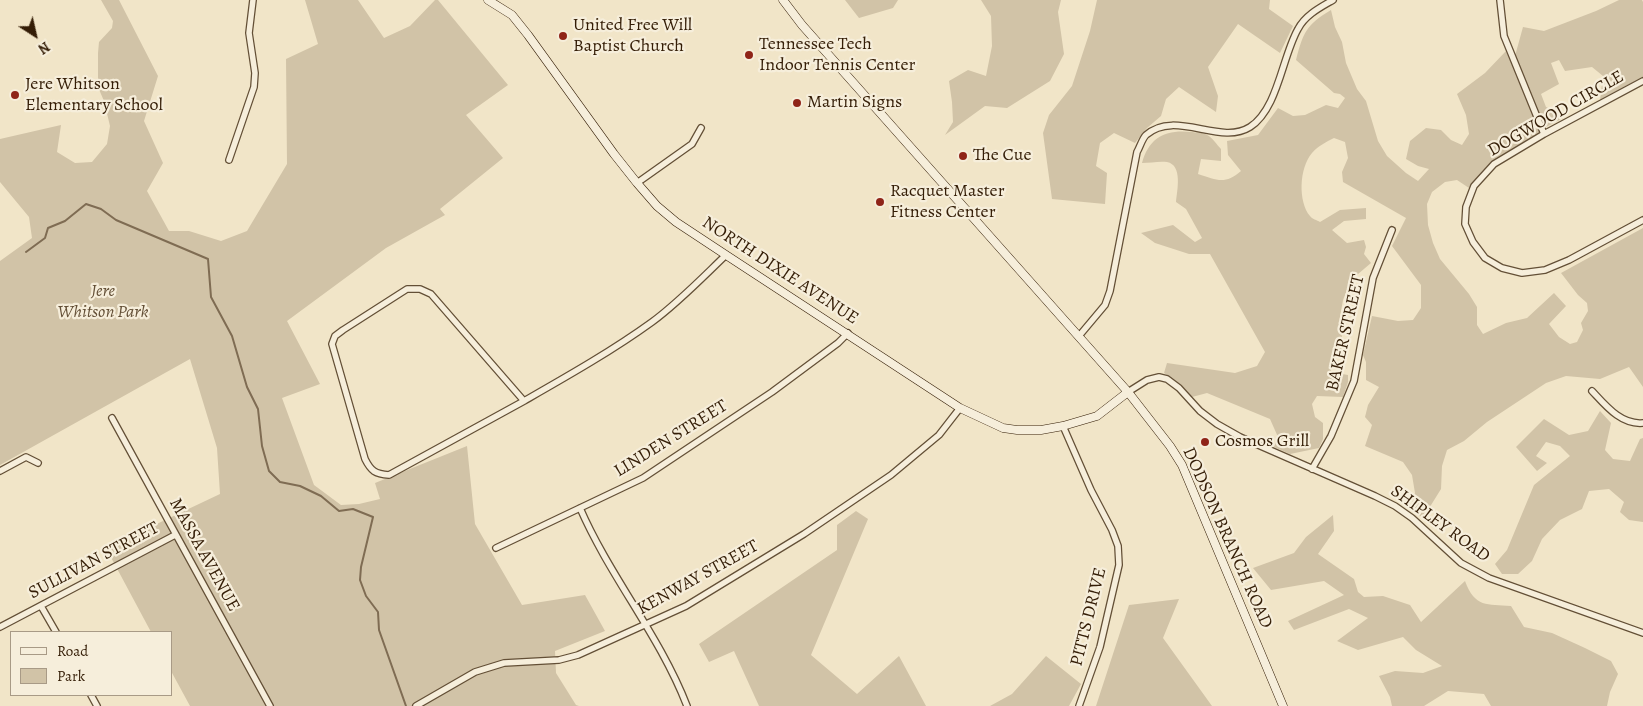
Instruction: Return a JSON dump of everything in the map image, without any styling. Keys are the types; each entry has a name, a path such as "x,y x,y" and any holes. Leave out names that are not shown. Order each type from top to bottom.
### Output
{"main road":[{"name":"NORTH DIXIE AVENUE","path":"488,0 512,15 614,154 637,183 664,212 726,255 960,408 1004,428 1041,430 1097,416 1128,392"},
{"name":"DODSON BRANCH ROAD","path":"783,0 802,25 1128,392 1170,446 1182,465 1283,706"}],"street":[{"path":"230,160 254,87 255,73 250,33 253,0"},
{"path":"1078,336 1105,305 1110,291 1137,152 1146,136 1161,126 1180,126 1234,133 1248,128 1261,119 1269,104 1298,28 1316,9 1333,0"},
{"path":"1500,0 1504,36 1544,134"},
{"name":"DOGWOOD CIRCLE","path":"1643,82 1544,134 1494,164 1474,186 1466,207 1465,224 1473,242 1485,258 1502,268 1522,273 1545,270 1569,260 1643,220"},
{"path":"637,183 692,144 701,128"},
{"name":"BAKER STREET","path":"1312,469 1331,436 1354,381 1373,278 1392,230"},
{"path":"524,401 431,294 420,289 407,289 335,336 332,344 365,459 373,472 389,475 550,387 653,321 726,255"},
{"name":"LINDEN STREET","path":"496,548 643,478 778,388 838,344 848,333"},
{"name":"SHIPLEY ROAD","path":"1128,392 1147,380 1159,377 1167,379 1179,388 1200,411 1217,424 1240,437 1395,506 1412,518 1461,563 1473,571 1643,633"},
{"path":"1592,391 1614,414 1631,423 1643,423"},
{"name":"KENWAY STREET","path":"416,706 475,672 504,663 559,660 578,655 686,606 804,534 891,475 939,434 960,408"},
{"name":"MASSA AVENUE","path":"112,418 270,706"},
{"name":"PITTS DRIVE","path":"1063,426 1118,546 1119,565 1100,647 1079,706"},
{"path":"0,471 26,457 38,463"},
{"path":"580,508 593,538 647,624 680,688 687,706"},
{"name":"SULLIVAN STREET","path":"0,627 175,535"},
{"path":"41,606 55,631"}],"green space":[{"name":"Jere Whitson Park","path":"101,0 119,0 158,76 144,121 163,163 147,191 169,231 189,231 221,241 247,231 287,164 286,59 318,44 305,0 358,0 384,38 410,26 435,0 438,0 508,85 466,115 503,158 440,209 445,215 386,248 287,321 320,384 282,398 314,485 341,505 359,504 380,499 375,483 467,446 475,524 522,605 585,595 605,631 555,651 556,673 576,705 579,706 190,706 172,673 172,631 150,631 106,548 220,494 217,448 190,359 0,465 0,261 32,238 29,217 0,182 0,139 61,125 57,152 75,163 92,162 107,144 110,126 104,101 98,87 98,53 99,42 112,28 113,21"},
{"path":"845,0 898,0 893,8 859,18"},
{"path":"981,0 1061,0 1058,12 1064,54 1050,81 1007,108 985,106 945,135 953,122 949,81 968,70 986,76 992,46 991,16"},
{"path":"1097,0 1270,0 1269,9 1293,26 1280,53 1238,24 1208,67 1218,96 1216,112 1179,87 1166,99 1161,116 1147,128 1135,143 1114,133 1100,143 1096,166 1107,173 1105,204 1052,199 1043,133 1049,115 1072,86 1090,31"},
{"path":"1619,0 1642,0 1643,2 1643,77 1600,100 1603,76 1592,67 1565,71 1559,60 1551,63 1559,84 1541,94 1546,107 1558,112 1563,118 1544,128 1515,56 1523,27 1544,31"},
{"path":"1331,10 1335,27 1342,42 1346,63 1357,89 1366,101 1378,141 1387,156 1418,181 1429,169 1418,166 1406,159 1410,141 1426,128 1441,130 1451,140 1462,145 1469,134 1466,115 1457,94 1485,73 1506,51 1541,132 1494,162 1469,188 1457,180 1445,182 1432,192 1427,204 1428,225 1433,243 1440,259 1469,294 1477,307 1477,325 1483,334 1506,323 1527,318 1554,293 1566,306 1549,324 1559,337 1570,344 1577,342 1583,330 1581,323 1588,311 1587,303 1578,295 1561,273 1643,228 1643,387 1629,367 1600,379 1566,376 1546,383 1487,422 1464,441 1447,450 1442,466 1441,489 1423,518 1410,509 1415,493 1412,475 1403,462 1365,446 1372,425 1365,417 1368,405 1379,387 1366,380 1366,362 1363,355 1372,316 1398,321 1413,320 1421,308 1421,285 1392,246 1406,218 1343,182 1342,172 1348,158 1345,142 1334,138 1322,144 1308,159 1302,176 1302,194 1306,210 1311,217 1320,222 1340,210 1366,208 1366,219 1344,221 1332,230 1347,243 1364,240 1366,247 1364,254 1371,263 1351,280 1343,300 1339,322 1344,347 1331,357 1331,372 1348,375 1348,382 1343,397 1317,396 1312,404 1315,417 1323,423 1323,439 1319,448 1290,454 1274,447 1278,437 1270,419 1207,393 1192,397 1177,382 1164,373 1167,363 1235,373 1257,366 1265,352 1210,254 1189,254 1155,243 1141,233 1173,225 1195,242 1202,238 1186,209 1176,202 1178,179 1175,168 1167,162 1142,163 1145,154 1154,141 1167,134 1183,131 1204,133 1211,137 1221,149 1221,161 1201,159 1198,174 1225,180 1241,171 1228,155 1227,141 1258,135 1278,108 1293,116 1305,115 1326,105 1338,108 1345,98 1340,94 1334,93 1296,60 1307,30 1316,20"},
{"path":"1600,411 1611,423 1605,450 1613,459 1630,461 1640,439 1643,438 1643,522 1629,520 1620,512 1624,502 1609,489 1589,491 1582,509 1560,520 1542,539 1532,561 1518,574 1502,574 1495,564 1507,550 1534,485 1570,456 1560,446 1546,442 1536,456 1547,463 1537,471 1516,447 1544,419 1569,435 1588,431"},
{"path":"856,511 868,519 811,655 857,694 899,656 926,706 759,706 734,651 709,662 699,644 837,550 837,525"},
{"path":"1333,515 1334,531 1318,554 1354,579 1358,592 1364,597 1383,596 1410,605 1421,622 1465,581 1473,596 1483,603 1511,606 1524,627 1552,633 1611,661 1618,674 1610,692 1607,706 1491,706 1484,694 1448,691 1424,706 1392,706 1390,697 1379,676 1395,671 1423,673 1442,666 1416,650 1403,637 1358,650 1337,641 1368,618 1349,609 1294,630 1288,621 1344,595 1324,581 1271,590 1253,568 1294,553 1306,537"},
{"path":"1179,599 1163,638 1212,706 1096,706 1129,605"},
{"path":"1046,656 1081,684 1069,706 990,706 1012,694"}],"waterway":[{"path":"26,252 45,238 48,228 65,221 86,204 101,209 116,220 208,259 211,297 232,336 247,387 258,409 262,446 269,471 280,482 300,486 321,496 339,511 353,509 373,517 361,567 360,580 366,596 378,612 379,630 406,706"}],"place":[{"name":"United Free Will Baptist Church","path":"563,36"},
{"name":"Tennessee Tech Indoor Tennis Center","path":"749,55"},
{"name":"Jere Whitson Elementary School","path":"15,95"},
{"name":"Martin Signs","path":"797,103"},
{"name":"The Cue","path":"963,156"},
{"name":"Racquet Master Fitness Center","path":"880,202"},
{"name":"Cosmos Grill","path":"1205,442"}]}
